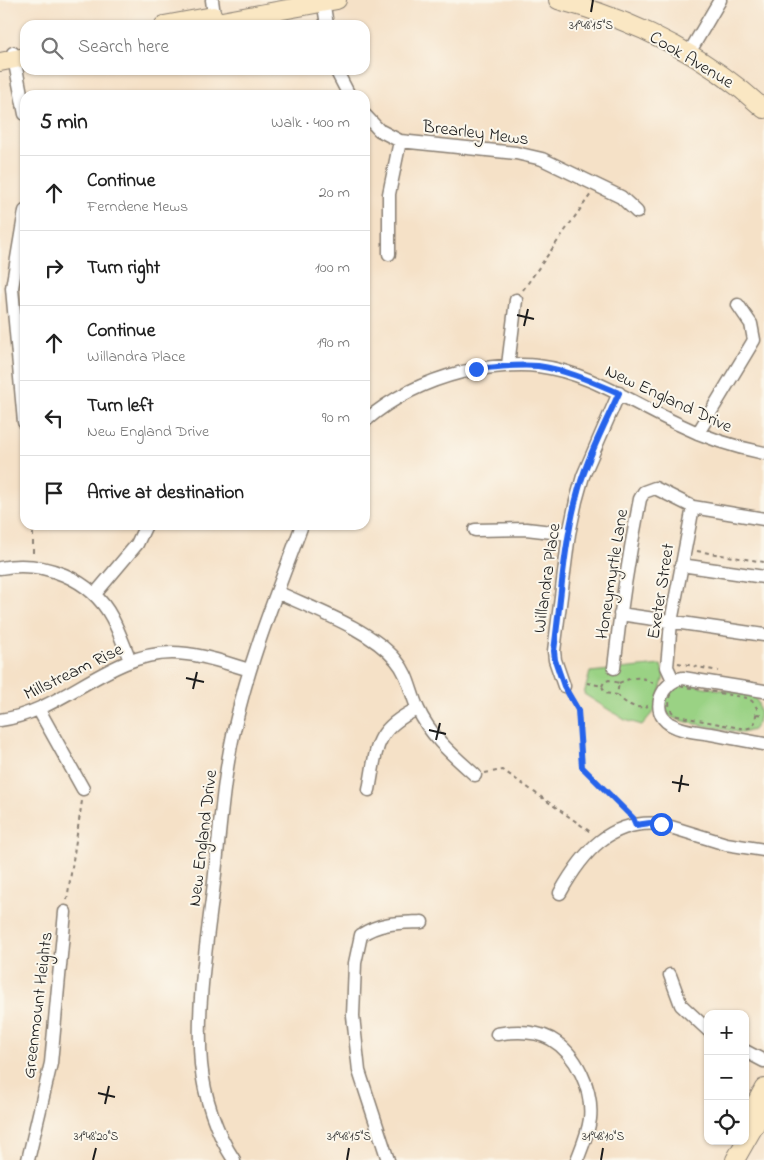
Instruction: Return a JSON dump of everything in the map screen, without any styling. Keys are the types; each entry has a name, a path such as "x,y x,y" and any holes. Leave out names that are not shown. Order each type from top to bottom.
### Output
{"street":[{"path":"190,20 301,0"},
{"name":"Cook Avenue","path":"558,0 581,2 640,20 725,68 764,100"},
{"path":"691,50 720,0"},
{"path":"210,16 328,1 327,20"},
{"name":"Cook Avenue","path":"691,50 764,109"},
{"path":"13,56 20,90"},
{"path":"339,75 346,90"},
{"name":"Brearley Mews","path":"370,120 379,130 400,141 529,155 542,159 598,184 621,197 637,212"},
{"path":"389,254 389,194 400,141"},
{"path":"20,241 12,288 20,331"},
{"path":"508,365 516,300"},
{"path":"698,433 754,340 751,324 738,305"},
{"name":"New England Drive","path":"370,417 388,403 440,377 476,369 508,365 538,366 564,371 619,393 698,433 736,447 764,454"},
{"name":"Willandra Place","path":"564,686 555,660 554,651 568,534 583,476 619,393"},
{"name":"Honeymyrtle Lane","path":"614,668 628,556 642,496 647,490 655,488 692,507 764,519"},
{"name":"Exeter Street","path":"673,680 668,671 667,660 671,622 692,507"},
{"path":"95,594 137,544 144,530"},
{"name":"New England Drive","path":"234,1160 220,1133 207,1097 201,1066 199,1033 208,931 226,773 235,723 250,670 300,530"},
{"path":"475,530 526,530 568,534"},
{"path":"681,565 764,577"},
{"path":"0,568 33,567 58,573 73,579 95,594 112,618 130,660"},
{"path":"277,592 351,627 390,653 397,660 407,678 417,709 437,739 476,775"},
{"path":"620,614 764,636"},
{"name":"Millstream Rise","path":"0,720 39,710 130,660 155,654 171,652 198,655 250,670"},
{"path":"764,691 688,678 673,680 664,688 659,704 662,714 668,722 684,729 764,741"},
{"path":"369,790 376,753 385,731 396,720 417,709"},
{"path":"39,710 83,789"},
{"path":"560,893 582,860 601,840 609,834 636,825 661,824 726,844 764,850"},
{"name":"Greenmount Heights","path":"28,1160 51,1063 65,912"},
{"path":"388,1160 359,1071 353,1016 356,963 361,935 373,927 422,922"},
{"path":"670,975 681,1006 704,1026"},
{"path":"498,1034 515,1031 536,1034 550,1039 564,1050 578,1067 586,1085 590,1101 590,1118 587,1136 577,1160"},
{"path":"749,1053 764,1061"},
{"path":"749,1116 764,1088"},
{"path":"735,1160 764,1109"},
{"path":"724,1160 733,1145"}],"path":[{"path":"516,300 598,184"},
{"path":"32,530 33,567"},
{"path":"684,548 764,562"},
{"path":"667,660 721,672"},
{"path":"602,686 604,682 609,680 619,684 637,677 651,681 655,688"},
{"path":"587,683 602,686"},
{"path":"617,695 619,684"},
{"path":"564,686 578,710 582,767 633,818 636,825"},
{"path":"602,686 605,692 617,695 626,703 635,707 645,707 651,704"},
{"path":"676,687 685,687 746,698 756,705 757,714 752,727 745,729 677,716 668,706 672,691 676,687"},
{"path":"757,714 764,715"},
{"path":"476,775 503,770 601,840"},
{"path":"65,912 83,789"}],"green space":[{"path":"661,665 664,676 655,710 642,725 625,720 584,694 590,672"},
{"path":"676,682 747,694 755,698 760,714 758,723 753,730 742,733 670,717 665,708 665,698"}],"route":[{"path":"476,369 508,365 538,366 564,371 619,393 579,488 568,534 554,651 555,660 564,686 578,710 582,767 633,818 636,825 661,824"}]}
